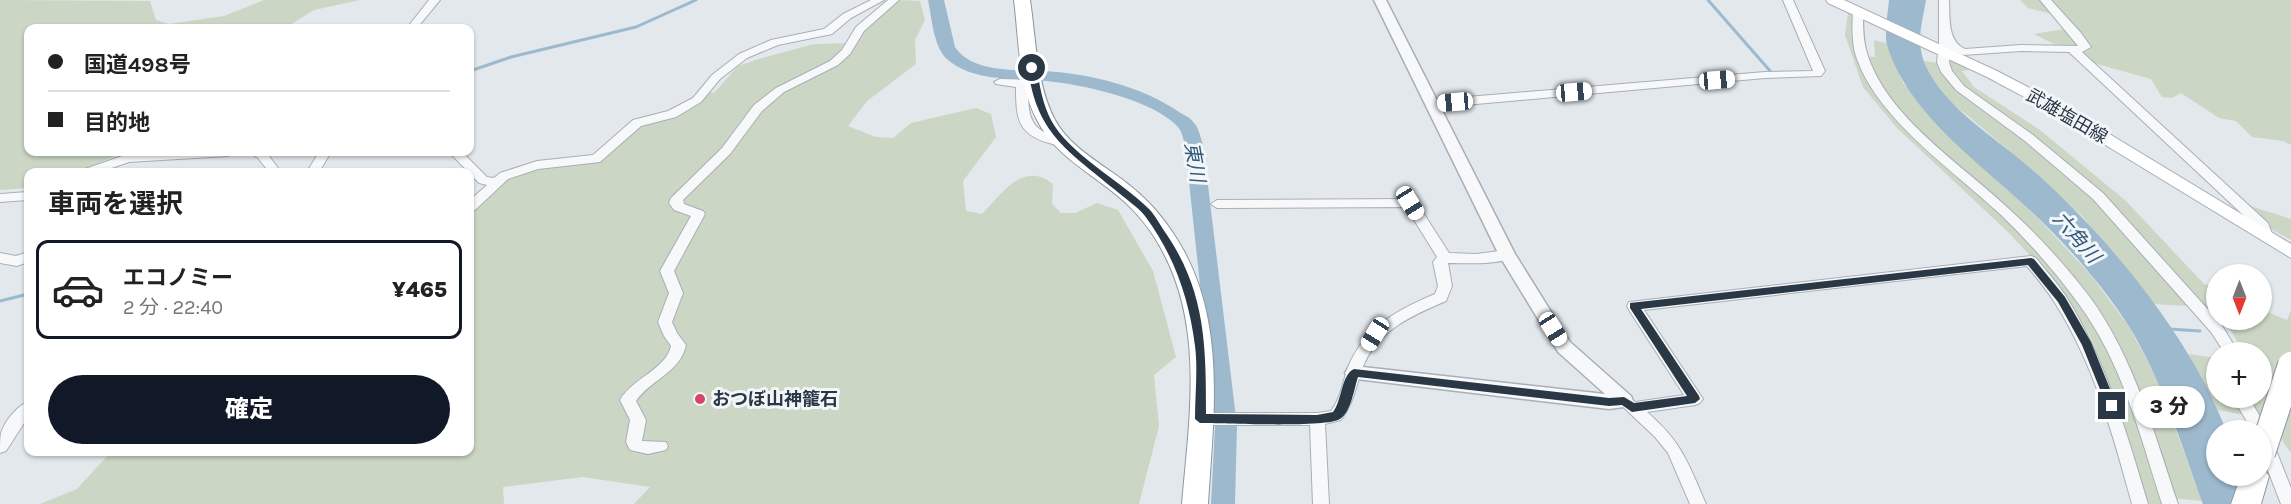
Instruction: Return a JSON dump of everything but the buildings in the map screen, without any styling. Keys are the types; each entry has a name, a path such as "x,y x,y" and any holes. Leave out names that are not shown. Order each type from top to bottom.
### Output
{"highway":[{"path":"1022,0 1030,78 1047,121 1064,143 1147,212 1176,255 1193,301 1201,348 1206,418 1195,504"},
{"path":"2272,423 2291,365"},
{"path":"2246,504 2252,486"}],"main road":[{"name":"武雄塩田線","path":"1833,0 2049,104 2291,252"}],"street":[{"path":"415,24 435,0"},
{"path":"474,203 494,182 504,176 537,165 596,159 637,123 672,114 697,100 716,77 743,56 775,42 828,32 847,16 879,0"},
{"path":"660,446 640,448 636,446 634,442 638,420 628,400 634,389 669,365 678,353 679,345 671,336 665,322 675,296 675,289 667,271 698,214 679,207 675,203 677,198 726,151 758,108 780,90 834,63 846,52 860,29 894,0"},
{"path":"1380,0 1508,255 1564,348 1661,433 1674,450 1698,504"},
{"path":"1432,104 1765,75 1817,74 1819,71 1788,0"},
{"path":"1944,0 1945,46 1940,50 1947,72 1960,88 2029,138 2098,196 2216,328 2225,342"},
{"path":"1945,32 1954,48 1963,51 2057,48 2082,50 2085,46 2077,35 2045,0"},
{"path":"1860,12 1858,36 1862,55 1873,79 1893,107 1923,138 2005,212 2049,258 2085,302 2113,348 2170,504"},
{"path":"2073,50 2263,226 2265,236"},
{"path":"1000,82 1030,78"},
{"path":"100,168 128,158 161,156"},
{"path":"459,156 471,168"},
{"path":"474,171 483,180 494,182"},
{"path":"0,198 24,196"},
{"path":"1217,204 1410,203 1445,258"},
{"path":"2220,208 2239,204"},
{"path":"1206,418 1317,419 1336,416 1342,409 1359,360 1375,334 1398,316 1441,297 1445,286 1440,262 1445,258 1476,259 1508,255"},
{"path":"0,258 17,261 24,258"},
{"path":"1354,373 1628,404 1695,399 1634,306 2031,261 2061,300 2087,345 2112,406 2140,504"},
{"path":"0,447 24,412"},
{"path":"1317,419 1321,504"},
{"path":"2272,461 2289,504"}],"green space":[{"path":"0,0 150,1 156,20 169,24 24,24 24,156 115,156 86,168 24,168 24,188 0,190"},
{"path":"264,0 360,0 314,10 291,24 169,24 224,16"},
{"path":"898,0 920,1 925,20 915,40 916,64 867,101 848,126 876,137 893,138 911,123 976,108 991,114 996,137 963,181 966,211 982,214 1014,182 1032,176 1042,178 1053,184 1052,204 1061,213 1075,213 1097,203 1118,210 1153,271 1176,357 1154,375 1159,426 1139,504 634,504 650,487 583,477 503,487 504,504 40,504 77,489 107,456 474,456 474,210 504,181 526,173 528,170 596,161 641,124 673,117 703,100 709,92 714,93 738,66 814,44 857,43 866,27"},
{"path":"2020,0 2291,0 2291,145 2283,141 2252,137 2236,121 2219,118 2181,93 2172,98 2162,97 2151,79 2090,62 2071,47 2054,44 2034,34 2070,28 2052,14 2028,8"},
{"path":"1848,13 1854,16 1858,56 1875,57 1874,40 1886,43 1903,83 2033,213 2090,274 2127,324 2155,374 2202,501 2162,497 2164,504 2147,504 2118,406 2089,334 2052,279 2008,232 1897,128 1863,87 1845,35"},
{"path":"1947,59 1969,70 1962,71 1974,87 2040,130 2126,201 2206,284 2206,308 2153,304 2083,217 2035,172 1949,100 1929,74 1924,61 1946,64"},
{"path":"2244,204 2291,219 2291,240 2271,229"},
{"path":"2291,310 2291,453 2272,426 2272,420 2217,408 2272,408 2272,342 2238,342 2230,330 2272,330 2272,314 2287,320"},
{"path":"2188,354 2206,356 2206,388"}],"water":[{"name":"六角川","path":"1889,0 1926,0 1920,46 1930,74 1940,89 1965,115 2022,161 2064,199 2092,228 2145,291 2170,325 2206,386 2206,408 2217,408 2222,420 2206,420 2206,486 2248,486 2255,504 2203,504 2161,390 2128,325 2095,280 2057,237 1928,115 1897,70 1887,45"}],"waterway":[{"path":"474,70 511,57 636,27 696,0"},
{"name":"東川","path":"936,0 947,47 953,56 967,65 995,73 1048,76 1118,89 1156,104 1187,125 1194,144 1226,426 1223,504"},
{"path":"1708,0 1771,72"},
{"path":"0,301 24,295"},
{"path":"2169,329 2200,331"}],"place":[{"name":"おつぼ山神籠石","path":"700,399"}],"route":[{"path":"1032,68 1034,82 1047,121 1064,143 1127,193 1147,212 1176,255 1191,296 1201,348 1200,419 1317,419 1336,416 1342,409 1354,373 1609,402 1624,401 1632,408 1695,399 1634,306 2031,261 2061,300 2087,345 2112,406"}]}
